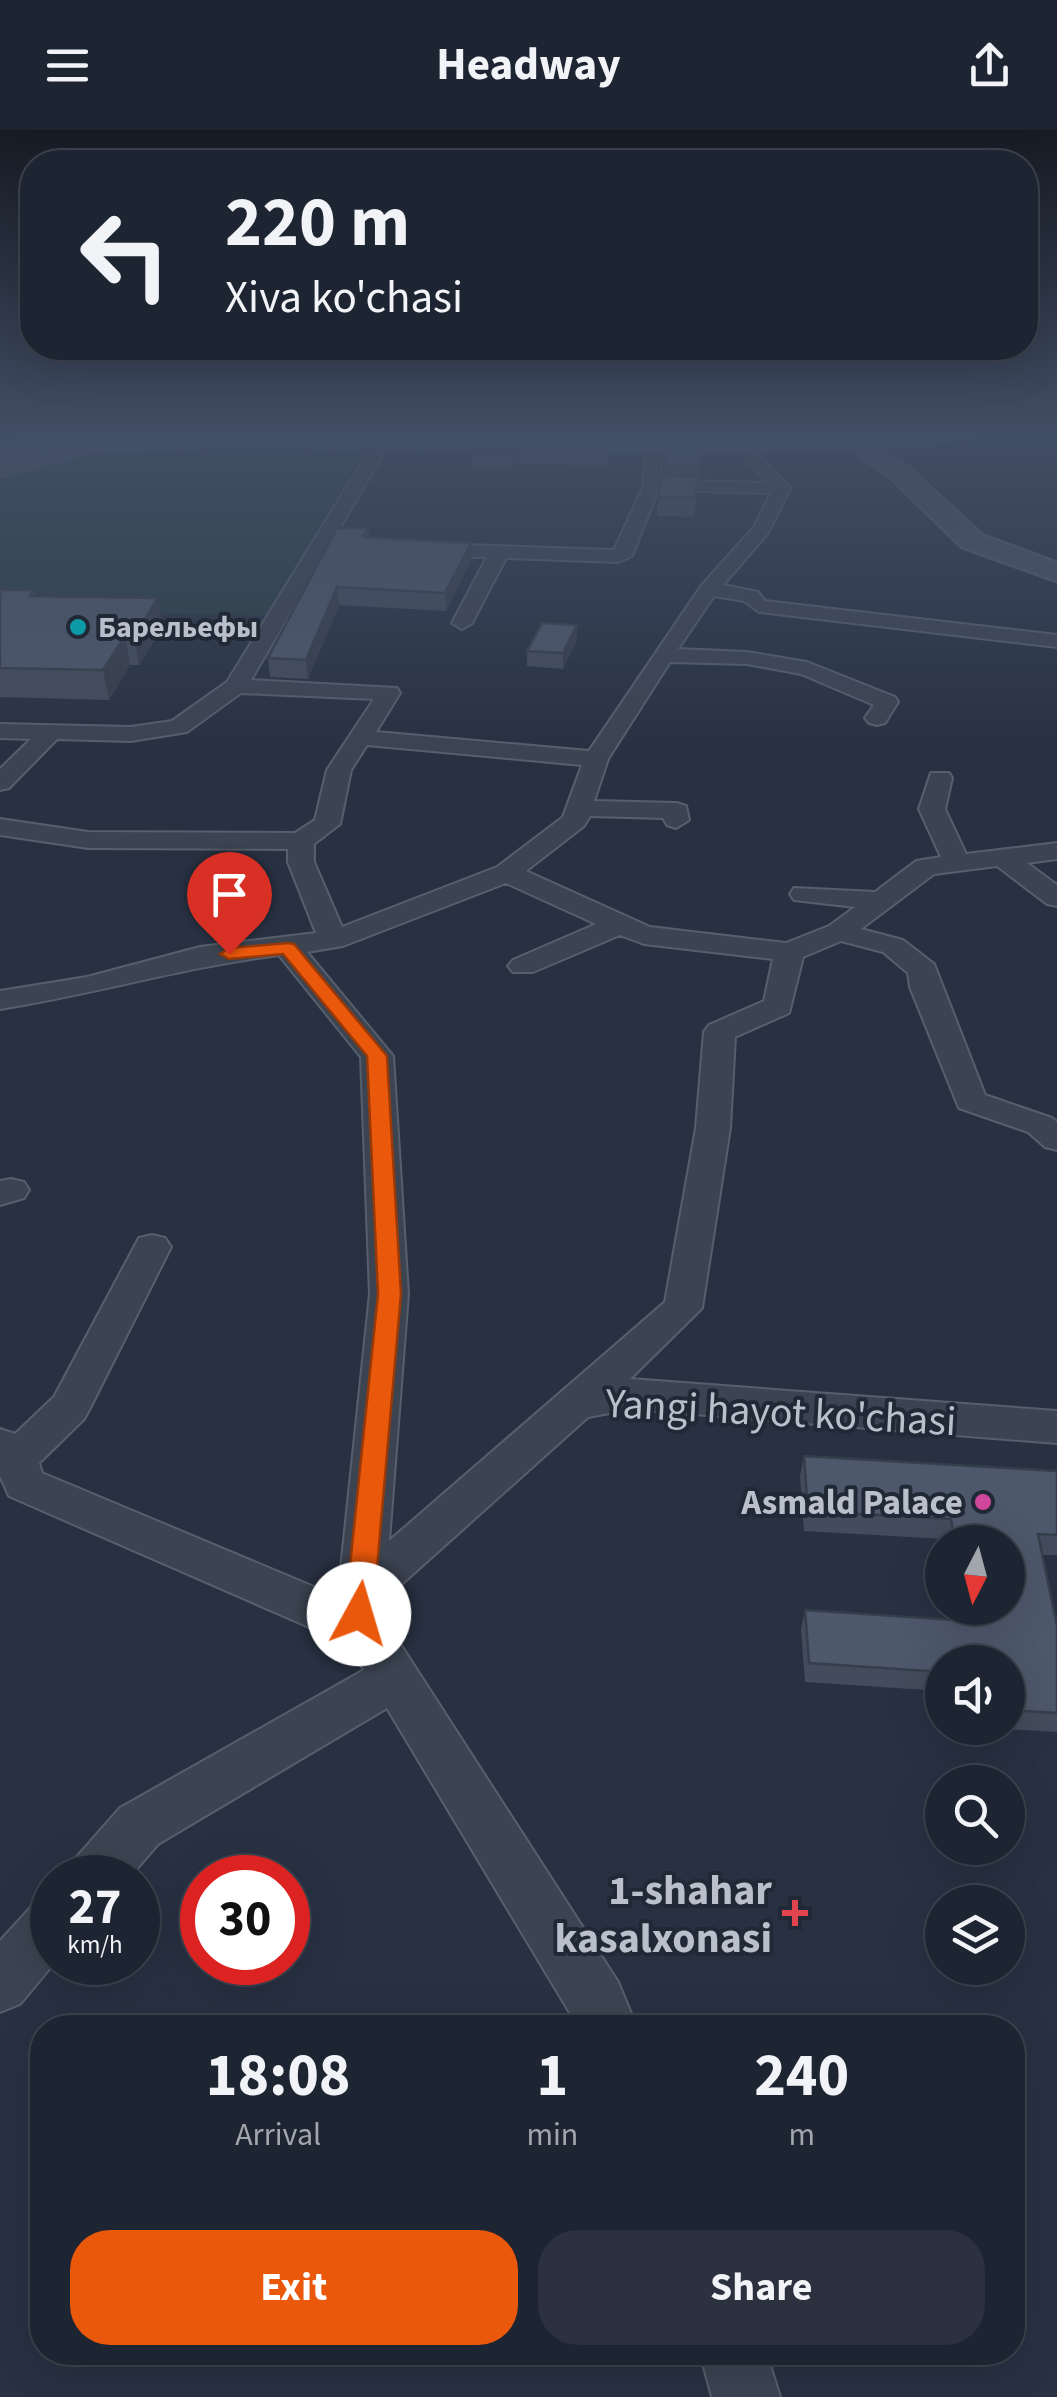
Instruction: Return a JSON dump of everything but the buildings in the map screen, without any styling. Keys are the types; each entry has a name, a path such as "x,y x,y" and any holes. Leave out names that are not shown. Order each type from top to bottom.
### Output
{"street":[{"path":"0,731 130,734 179,727 236,686 327,540"},
{"path":"430,550 618,556 625,552 630,540"},
{"path":"0,1000 89,986 200,956 333,940 507,873 576,821 596,759 618,721 709,589 752,540"},
{"path":"972,540 1057,573"},
{"path":"462,623 500,553"},
{"path":"709,589 751,596 759,606 1052,646"},
{"path":"666,656 747,658 807,669 887,702 877,718"},
{"path":"849,685 875,674"},
{"path":"0,827 88,840 301,841 327,824 339,770 357,737 389,694 236,686"},
{"path":"0,782 50,733"},
{"path":"357,737 596,759"},
{"path":"940,778 932,809 956,863"},
{"path":"580,808 677,811 676,820"},
{"path":"301,841 301,862 333,940"},
{"path":"507,873 644,935 788,952 839,932 926,867 1057,850"},
{"path":"1002,858 1057,898"},
{"path":"804,894 881,900"},
{"path":"523,966 620,924"},
{"path":"839,932 893,946 923,970 925,987 970,1101 1040,1125 1057,1140"},
{"path":"288,948 377,1056 389,1294 363,1614 394,1678 603,2015"},
{"path":"576,1404 683,1308 713,1128 720,1032 778,1006 788,952"},
{"path":"152,1247 69,1408 9,1474 363,1614"},
{"name":"Yangi hayot ko'chasi","path":"363,1614 370,1584 576,1404 630,1394 1057,1427"},
{"path":"114,1855 139,1826 394,1678"},
{"path":"0,1984 30,1949"},
{"path":"737,2365 746,2397"}],"green space":[{"path":"0,540 313,540 270,616 0,609"}],"place":[{"name":"Барельефы","path":"78,627"},
{"name":"Asmald Palace","path":"983,1502"},
{"name":"1-shahar kasalxonasi","path":"795,1913"}],"route":[{"path":"229,954 288,948 377,1056 389,1294 359,1614"}]}
